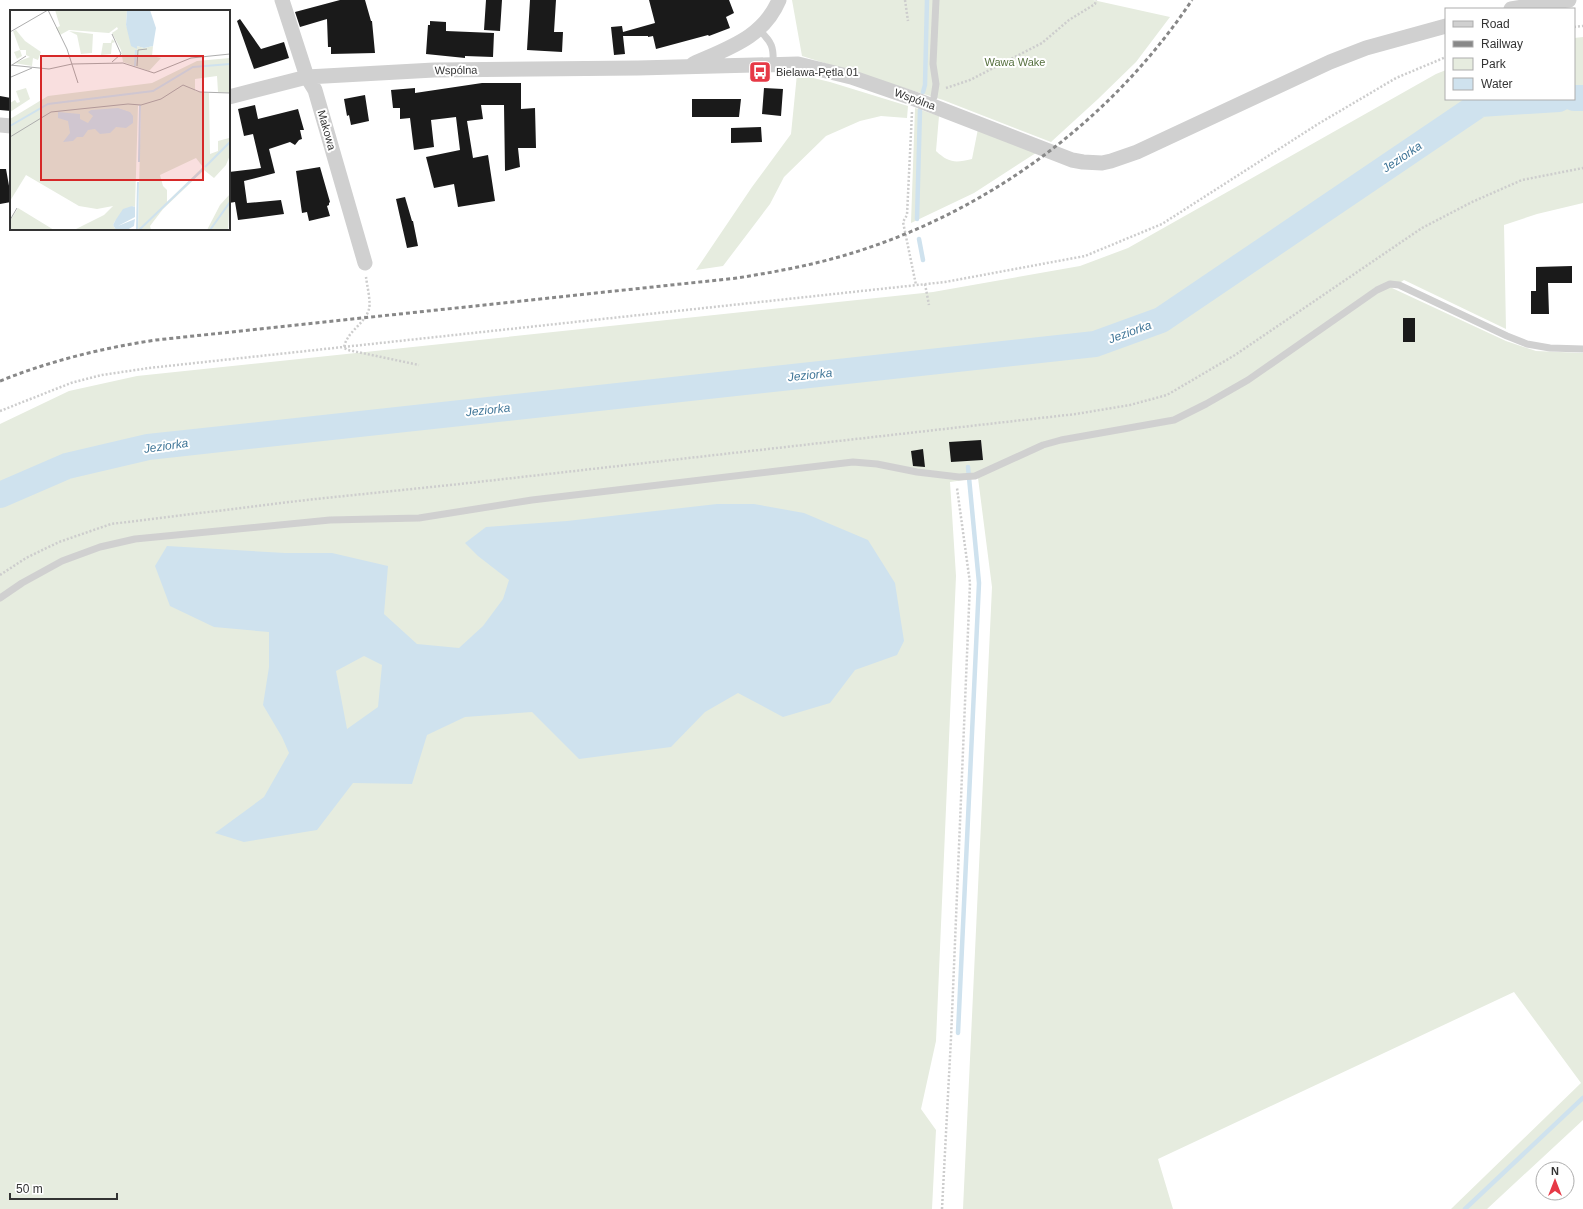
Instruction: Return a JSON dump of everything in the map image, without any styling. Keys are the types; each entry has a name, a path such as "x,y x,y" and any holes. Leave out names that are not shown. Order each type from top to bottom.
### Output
{"street":[{"name":"Makowa","path":"282,0 307,77 315,90 365,263"},
{"name":"Wspólna","path":"686,67 740,42 759,30 775,10 779,0"},
{"path":"1517,8 1569,0"},
{"name":"Wspólna","path":"230,97 307,77 434,70 798,64 851,77 912,98 1078,161 1102,163 1137,152 1330,62 1366,48 1445,26"},
{"path":"0,124 10,126"}],"lane":[{"path":"935,94 933,64 936,0"},
{"path":"759,30 768,38 774,49 773,65"},
{"path":"0,598 22,583 62,561 100,547 135,539 330,520 419,518 532,500 853,462 877,464 917,472 956,476 975,476 1042,445 1061,440 1174,420 1248,380 1377,290 1390,284 1399,285 1527,344 1550,348 1583,349"}],"path":[{"path":"905,0 908,21"},
{"path":"935,94 970,80 1042,43 1069,20 1095,4 1096,0"},
{"path":"0,411 71,383 149,368 925,284 1007,272 1085,256 1162,224 1318,124 1396,78 1445,57"},
{"path":"912,98 907,215 903,222 916,285"},
{"path":"0,575 26,558 59,542 110,524 306,500 1076,414 1130,405 1167,395 1202,375 1422,228 1472,202 1522,180 1583,168"},
{"path":"344,348 344,342 362,323 370,308 365,263"},
{"path":"925,284 929,305"},
{"path":"344,348 419,366"},
{"path":"942,1209 952,1030 970,583 956,476"}],"green space":[{"name":"Wawa Wake","path":"792,0 1093,0 1170,17 1136,62 1051,142 943,100 802,56"},
{"path":"1583,37 1583,203 1537,214 1504,225 1506,329 1404,280 1392,288 1506,341 1536,351 1583,353 1583,1120 1539,1161 1535,1161 1535,1164 1487,1209 1451,1209 1581,1083 1514,992 1158,1159 1173,1209 963,1209 992,587 978,478 950,482 956,576 936,1041 921,1109 936,1130 932,1209 0,1209 0,424 69,391 137,376 933,292 1080,266 1128,248 1436,74 1445,70 1445,100 1575,100 1575,38"},
{"path":"797,74 830,82 908,106 907,118 881,116 860,121 826,136 784,177 770,204 723,266 696,270 752,187 791,134"},
{"path":"915,108 939,116 936,151 949,160 961,161 972,159 978,129 1039,151 974,193 911,223"}],"water":[{"path":"717,504 754,504 804,513 868,540 895,583 904,641 897,655 855,670 830,703 783,717 738,693 705,712 671,747 579,759 532,712 465,717 427,735 412,784 353,783 317,830 244,842 215,833 264,797 289,753 282,737 263,705 269,667 269,632 214,627 170,606 155,566 167,546 285,553 332,553 388,566 384,614 417,644 459,648 483,626 503,599 509,580 478,556 465,543 486,527 567,521","holes":["364,656 382,665 378,707 347,729 336,671"]}],"building":[{"path":"340,0 365,0 372,21 375,53 331,54 331,47 328,47 327,19 300,27 295,12"},
{"path":"486,0 502,0 500,31 484,30"},
{"path":"530,0 556,0 554,32 563,32 562,52 527,50"},
{"path":"649,0 729,0 734,13 726,17 730,28 709,36 708,35 656,49 653,36 623,36 625,54 614,55 611,27 622,26 623,32 655,23"},
{"path":"240,19 261,49 284,42 289,58 254,69 237,21"},
{"path":"430,21 446,22 446,31 494,33 493,57 465,56 465,58 426,54 428,25 430,25"},
{"path":"482,83 521,83 521,109 535,108 536,148 518,148 520,167 505,171 504,105 481,105 483,119 467,121 473,158 488,155 495,201 458,207 454,184 434,188 426,157 460,150 456,117 431,120 434,147 414,150 410,118 400,119 400,108 393,108 391,90 415,88 415,93"},
{"path":"764,88 783,89 781,116 762,114"},
{"path":"365,95 369,121 351,125 349,115 347,116 344,99"},
{"path":"0,96 10,98 10,111 0,110"},
{"path":"692,99 741,99 739,117 692,117"},
{"path":"255,105 258,119 298,109 304,130 300,130 302,139 295,145 290,142 269,149 275,173 244,181 247,203 281,200 284,214 238,220 235,202 230,203 230,172 261,168 253,134 244,136 238,109"},
{"path":"761,127 762,142 731,143 731,128"},
{"path":"320,167 330,202 327,206 330,216 309,221 307,212 302,213 296,171"},
{"path":"0,169 6,169 10,191 10,202 0,204"},
{"path":"405,197 413,221 418,246 407,248 396,199"},
{"path":"1572,266 1572,283 1548,283 1549,314 1531,314 1531,291 1536,291 1536,267"},
{"path":"1403,318 1415,318 1415,342 1403,342"},
{"path":"981,440 983,460 951,462 949,442"},
{"path":"923,449 925,467 913,466 911,451"}],"waterway":[{"path":"923,92 925,85 927,0"},
{"name":"Jeziorka","path":"1575,98 1583,98"},
{"name":"Jeziorka","path":"0,495 67,466 148,447 1095,344 1161,320 1480,104 1543,100"},
{"path":"917,219 920,110"},
{"path":"919,239 923,260"},
{"path":"958,1033 979,583 968,467"},
{"path":"1465,1209 1583,1098"}],"railway":[{"path":"0,381 38,367 76,356 156,340 737,278 794,268 849,254 900,236 950,213 998,187 1043,156 1085,122 1124,84 1160,44 1192,0"}],"place":[{"name":"Bielawa-Pętla 01","path":"760,72"}]}
